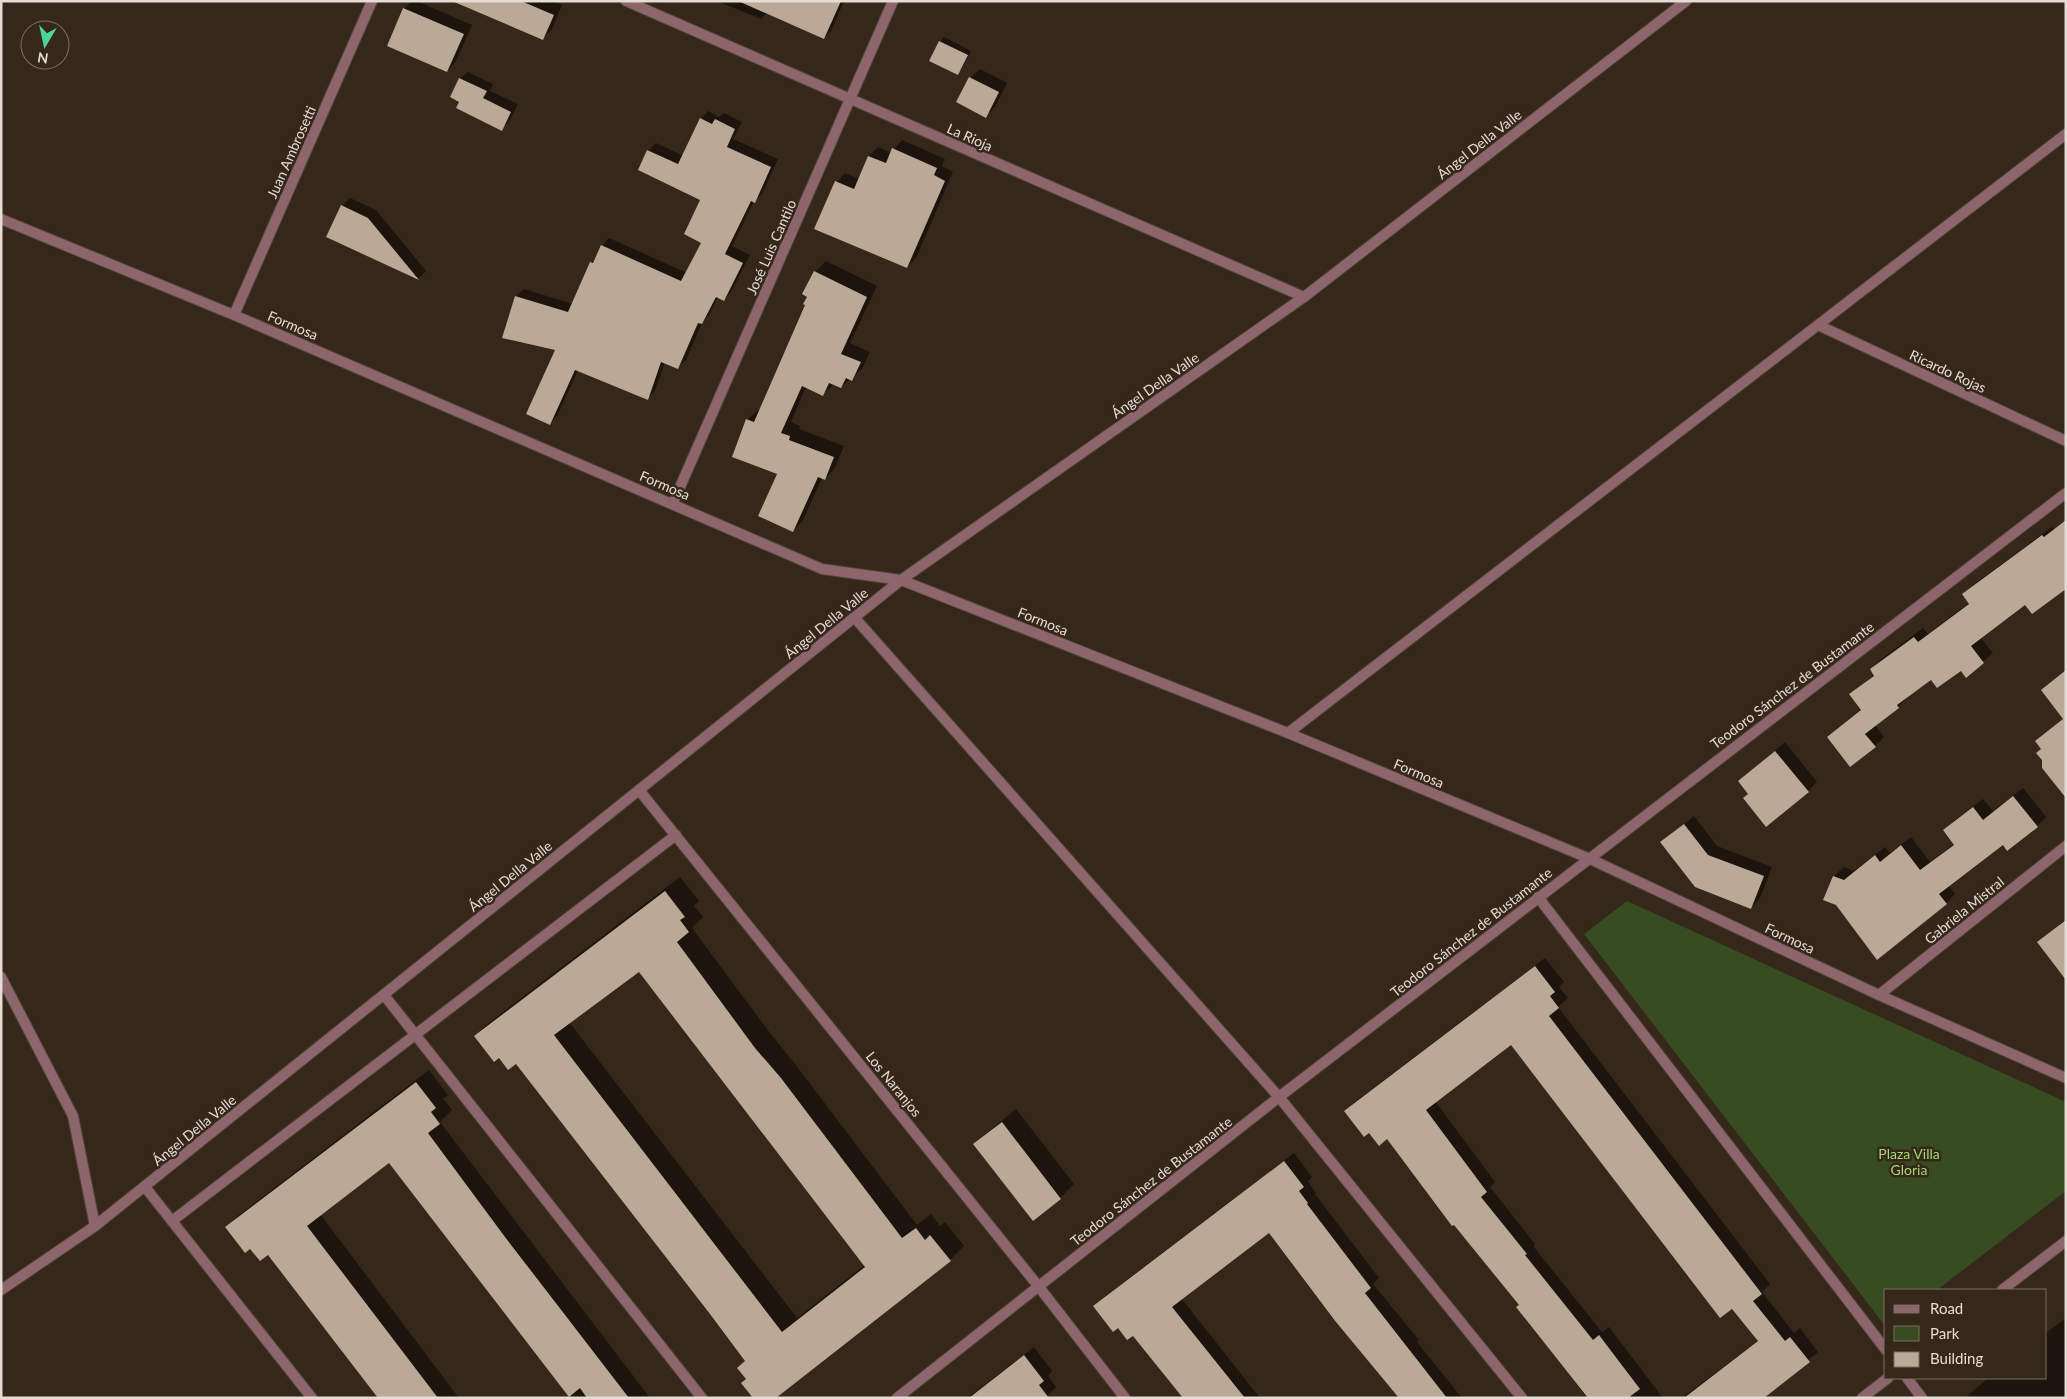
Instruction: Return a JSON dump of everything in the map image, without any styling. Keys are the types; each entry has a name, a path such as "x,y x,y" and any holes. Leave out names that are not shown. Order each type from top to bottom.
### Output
{"street":[{"name":"Juan Ambrosetti","path":"234,315 372,1"},
{"name":"La Rioja","path":"626,1 1304,297"},
{"name":"José Luis Cantilo","path":"673,503 893,1"},
{"name":"Ángel Della Valle","path":"1,1290 95,1226 145,1187 901,580 1304,297 1686,1"},
{"path":"1288,733 2066,134"},
{"name":"Formosa","path":"1,219 234,315 673,503 822,569 901,580 1288,733 1588,858 1879,995 2066,1078"},
{"name":"Ricardo Rojas","path":"1818,325 2066,441"},
{"name":"Teodoro Sánchez de Bustamante","path":"897,1398 1279,1097 2066,493"},
{"path":"854,618 1279,1097 1522,1398"},
{"name":"Los Naranjos","path":"640,790 1039,1287 1125,1398"},
{"path":"172,1221 676,835"},
{"name":"Gabriela Mistral","path":"1879,995 2066,846"},
{"path":"1538,897 1884,1347"},
{"path":"1,977 72,1116 95,1226"},
{"path":"384,995 702,1398"},
{"path":"145,1187 312,1398"},
{"path":"2003,1289 2066,1241"},
{"path":"1862,1398 1887,1379"},
{"path":"1908,1379 1922,1398"}],"green space":[{"name":"Plaza Villa Gloria","path":"1627,901 2066,1102 2066,1191 1938,1289 1884,1289 1884,1324 1584,934"}],"building":[{"path":"452,1 521,1 554,15 543,40"},
{"path":"738,1 841,1 824,39"},
{"path":"403,8 464,34 447,72 387,46"},
{"path":"939,41 968,55 958,75 929,61"},
{"path":"969,77 999,92 986,118 956,102"},
{"path":"459,78 487,91 483,98 511,112 502,131 456,108 459,102 450,97"},
{"path":"700,118 712,124 715,119 735,129 727,147 771,167 755,203 751,201 725,254 743,263 724,301 716,297 702,324 698,323 678,369 661,362 648,400 575,370 550,425 526,414 555,350 502,338 515,296 568,312 590,262 593,263 601,245 681,281 701,243 684,234 700,200 638,170 647,150 678,164"},
{"path":"892,148 937,168 934,175 945,181 907,268 814,229 835,181 854,189 868,156 886,163"},
{"path":"341,205 368,218 419,280 326,237"},
{"path":"814,271 867,297 841,354 861,362 852,381 846,378 841,388 829,383 823,396 802,386 781,433 790,436 789,440 834,457 825,480 818,477 793,532 758,516 777,474 732,457 746,419 754,422 805,305 803,304 807,297 802,294"},
{"path":"2066,520 2066,589 2032,614 2025,605 1971,646 1984,663 1966,678 1961,671 1937,688 1931,680 1897,705 1899,708 1865,734 1876,747 1850,767 1827,737 1861,710 1849,694 1874,676 1870,669 1914,637 1918,642 1969,604 1962,594 2042,535 2044,537"},
{"path":"2066,670 2066,798 2042,768 2042,760 2036,753 2041,749 2035,741 2063,719 2041,690"},
{"path":"1775,751 1809,792 1766,827 1743,798 1748,794 1738,781"},
{"path":"2013,796 2038,827 2007,851 2003,845 1939,894 1947,904 1877,960 1836,905 1823,900 1833,876 1844,880 1875,855 1880,862 1901,845 1920,870 1954,845 1943,830 1973,807 1983,820"},
{"path":"1684,824 1708,855 1764,876 1751,909 1695,887 1660,842"},
{"path":"665,891 685,917 680,920 689,932 677,942 755,1048 781,1078 902,1238 916,1228 925,1240 930,1235 951,1261 776,1398 753,1398 741,1383 746,1379 737,1368 745,1361 710,1314 516,1064 508,1070 499,1058 494,1062 474,1036","holes":["639,972 865,1267 782,1332 554,1035"]},
{"path":"2066,920 2066,980 2037,942"},
{"path":"1535,966 1555,992 1550,996 1559,1008 1549,1016 1762,1294 1753,1301 1785,1341 1790,1337 1810,1362 1764,1398 1684,1398 1758,1341 1732,1309 1720,1318 1511,1045 1426,1110 1487,1192 1481,1197 1527,1254 1525,1255 1593,1340 1599,1335 1640,1389 1628,1398 1588,1398 1516,1307 1519,1305 1454,1225 1452,1226 1387,1139 1379,1146 1369,1133 1364,1137 1344,1111"},
{"path":"416,1082 436,1108 431,1112 440,1124 428,1133 505,1237 629,1398 587,1398 580,1388 569,1397 389,1163 307,1226 438,1398 378,1398 268,1255 260,1261 250,1249 245,1253 225,1227"},
{"path":"1002,1122 1061,1199 1033,1221 973,1144"},
{"path":"1284,1161 1304,1187 1299,1191 1307,1204 1371,1288 1365,1293 1447,1398 1399,1398 1336,1322 1269,1233 1172,1307 1245,1398 1183,1398 1133,1336 1127,1340 1118,1328 1113,1332 1093,1306"},
{"path":"1024,1355 1044,1381 1039,1385 1049,1398 969,1398"}]}
